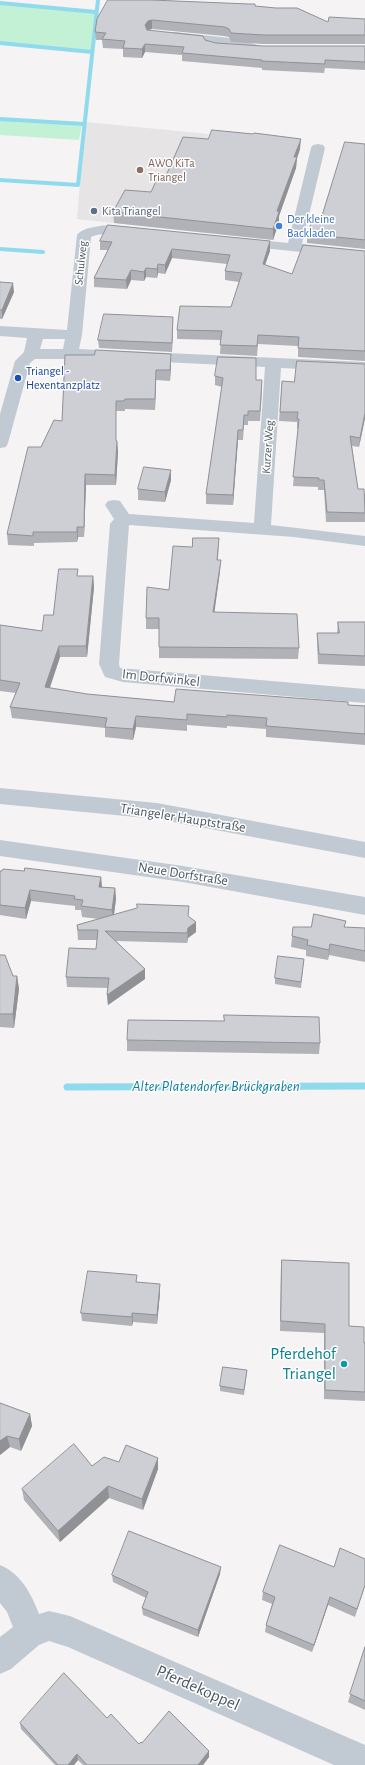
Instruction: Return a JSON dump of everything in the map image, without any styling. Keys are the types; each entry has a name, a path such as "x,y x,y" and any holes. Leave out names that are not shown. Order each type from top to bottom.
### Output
{"street":[{"path":"160,35 211,40 210,44 216,46 258,48"},
{"path":"294,248 318,148"},
{"name":"Schulweg","path":"74,335 84,235 95,230 107,228 145,232"},
{"path":"231,241 365,256"},
{"path":"0,331 74,335 70,354"},
{"path":"0,443 23,361 31,354 36,334"},
{"path":"31,354 102,354 365,366"},
{"name":"Kurzer Weg","path":"262,530 274,363"},
{"path":"114,505 124,520 132,519 262,530 365,541"},
{"name":"Im Dorfwinkel","path":"124,520 119,524 109,664 112,672 131,676 365,696"},
{"name":"Triangeler Hauptstraße","path":"0,796 157,810 365,850"},
{"name":"Neue Dorfstraße","path":"0,848 127,865 365,906"},
{"path":"0,1580 19,1602 30,1632"},
{"name":"Pferdekoppel","path":"0,1658 30,1632 48,1626 70,1632 365,1762"}],"shaded area":[{"name":"AWO KiTa Triangel","path":"85,122 209,134 188,205 206,233 77,219"}],"green space":[{"path":"0,3 98,12 94,52 0,43"},
{"path":"0,119 82,124 79,140 0,135"}],"building":[{"path":"108,0 255,4 255,6 276,8 297,8 328,22 329,17 365,19 365,35 263,35 231,33 229,29 225,27 152,20 148,21 145,25 147,30 203,36 205,40 216,43 263,46 365,46 365,62 325,60 325,64 262,61 182,53 184,47 145,44 142,49 123,48 125,41 102,39 106,33 95,32 97,19"},
{"path":"212,130 254,133 301,139 294,157 297,157 277,211 279,212 273,229 113,212 125,190 151,192 158,177 165,178 183,137 208,139"},
{"path":"345,142 365,144 365,240 307,234 312,221 320,221"},
{"path":"108,225 270,241 263,264 292,274 303,245 365,251 365,351 298,348 299,337 258,335 257,346 220,345 222,331 177,330 180,306 231,307 242,273 225,271 230,255 172,249 165,265 158,264 157,269 146,268 144,272 131,270 126,280 94,278 112,242 100,241"},
{"path":"0,282 13,283 2,310 0,310"},
{"path":"104,314 173,317 172,343 98,340"},
{"path":"96,350 171,354 170,370 156,370 155,399 125,399 124,401 116,401 117,441 115,475 85,474 84,527 77,527 77,532 33,532 33,536 7,534 28,447 41,447 54,420 62,421 65,355 94,355"},
{"path":"218,357 256,358 256,380 262,380 260,411 248,411 248,415 244,415 243,430 238,430 233,495 206,494 223,378 215,376"},
{"path":"297,361 365,364 365,413 360,438 350,436 358,489 364,489 365,513 327,512 324,480 319,480 319,478 293,477 299,419 297,419 298,412 280,412 282,381 294,382"},
{"path":"144,467 171,470 165,492 138,489"},
{"path":"193,538 219,538 217,560 221,560 213,612 297,614 299,648 159,647 159,618 146,618 147,587 169,590 173,546 192,547"},
{"path":"59,569 78,569 77,576 93,576 86,646 59,646 45,687 87,694 174,702 176,689 348,702 348,705 365,706 365,734 266,726 267,718 227,715 227,717 187,714 187,720 136,716 133,729 105,727 107,718 10,707 20,683 0,680 0,625 42,631 44,615 53,615"},
{"path":"338,622 365,622 365,656 319,654 317,633 339,633"},
{"path":"25,868 101,877 99,887 115,888 112,910 81,906 83,900 74,899 75,896 30,890 25,908 0,905 0,871 3,869 24,871"},
{"path":"137,904 189,906 188,916 196,922 188,928 187,933 105,931 145,969 107,995 109,978 66,977 69,948 96,949 98,930 78,930 77,925 137,908"},
{"path":"314,914 346,921 344,927 365,928 365,951 330,944 329,950 307,945 308,940 292,936 293,927 311,927"},
{"path":"0,955 5,955 13,976 17,976 13,1014 0,1014"},
{"path":"278,956 304,959 301,982 275,978"},
{"path":"224,1015 319,1017 320,1043 127,1040 128,1020 224,1021"},
{"path":"282,1260 349,1263 349,1326 364,1327 365,1392 325,1390 325,1324 281,1321"},
{"path":"88,1271 137,1275 136,1282 160,1284 157,1315 132,1313 132,1317 81,1313"},
{"path":"223,1367 247,1370 244,1390 220,1386"},
{"path":"0,1403 30,1414 19,1439 7,1436 0,1441"},
{"path":"74,1444 92,1466 104,1457 119,1462 126,1445 158,1458 142,1499 108,1486 58,1531 22,1489"},
{"path":"129,1531 221,1567 198,1630 142,1608 148,1592 112,1575"},
{"path":"280,1545 334,1567 340,1548 365,1559 365,1585 357,1609 330,1597 314,1645 266,1625 275,1597 263,1592"},
{"path":"365,1647 365,1701 350,1694"},
{"path":"64,1673 107,1718 111,1714 139,1744 141,1742 142,1743 169,1711 209,1751 198,1765 87,1765 77,1754 68,1765 58,1765 20,1723"}],"waterway":[{"path":"0,180 78,185 98,0"},
{"path":"0,3 96,12"},
{"path":"0,43 92,52"},
{"path":"0,119 84,124"},
{"path":"0,249 43,252"},
{"name":"Alter Platendorfer Brückgraben","path":"67,1087 365,1086"}],"place":[{"name":"AWO KiTa Triangel","path":"140,170"},
{"name":"Kita Triangel","path":"94,211"},
{"name":"Der kleine Backladen","path":"279,226"},
{"name":"Triangel - Hexentanzplatz","path":"18,378"},
{"name":"Pferdehof Triangel","path":"344,1364"}]}
